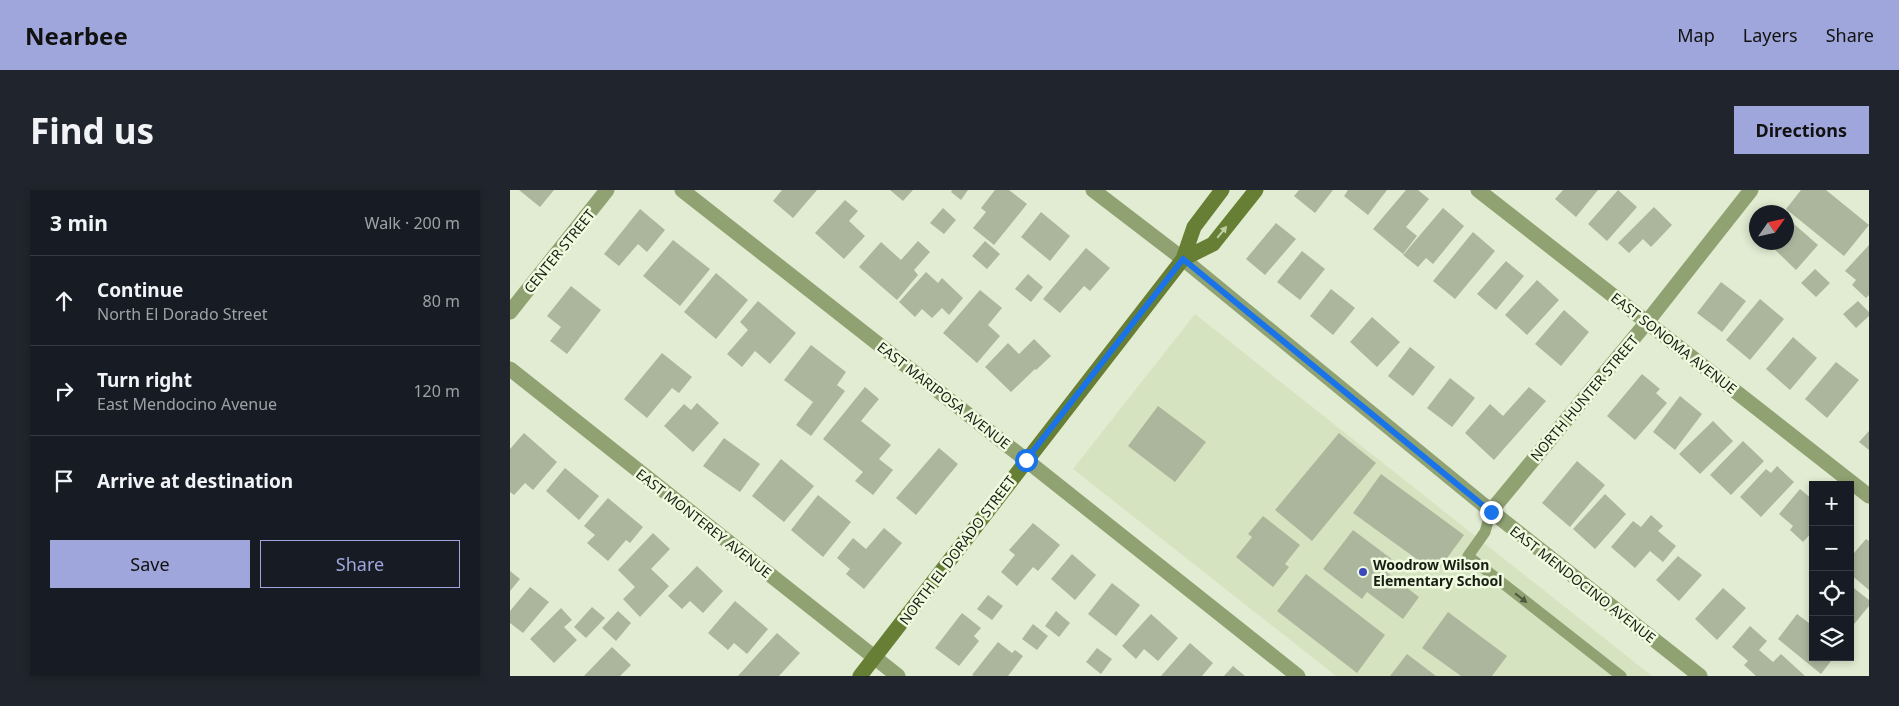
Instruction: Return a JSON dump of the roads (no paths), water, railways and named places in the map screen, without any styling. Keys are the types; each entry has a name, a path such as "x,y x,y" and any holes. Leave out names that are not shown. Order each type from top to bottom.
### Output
{"main road":[{"name":"NORTH EL DORADO STREET","path":"860,676 1183,259 1194,227 1222,190"},
{"name":"NORTH EL DORADO STREET","path":"1183,259 1213,244 1256,190"}],"street":[{"name":"CENTER STREET","path":"510,312 607,190"},
{"name":"EAST MARIPOSA AVENUE","path":"682,190 1298,676"},
{"name":"EAST MENDOCINO AVENUE","path":"1093,190 1183,259 1491,512 1694,674"},
{"name":"EAST SONOMA AVENUE","path":"1478,190 1869,496"},
{"name":"NORTH HUNTER STREET","path":"1491,512 1647,322 1751,190"},
{"name":"EAST MONTEREY AVENUE","path":"510,369 898,676"}],"lane":[{"path":"1491,512 1485,532 1468,556 1621,676"}],"place":[{"name":"Woodrow Wilson Elementary School","path":"1363,572"}]}
